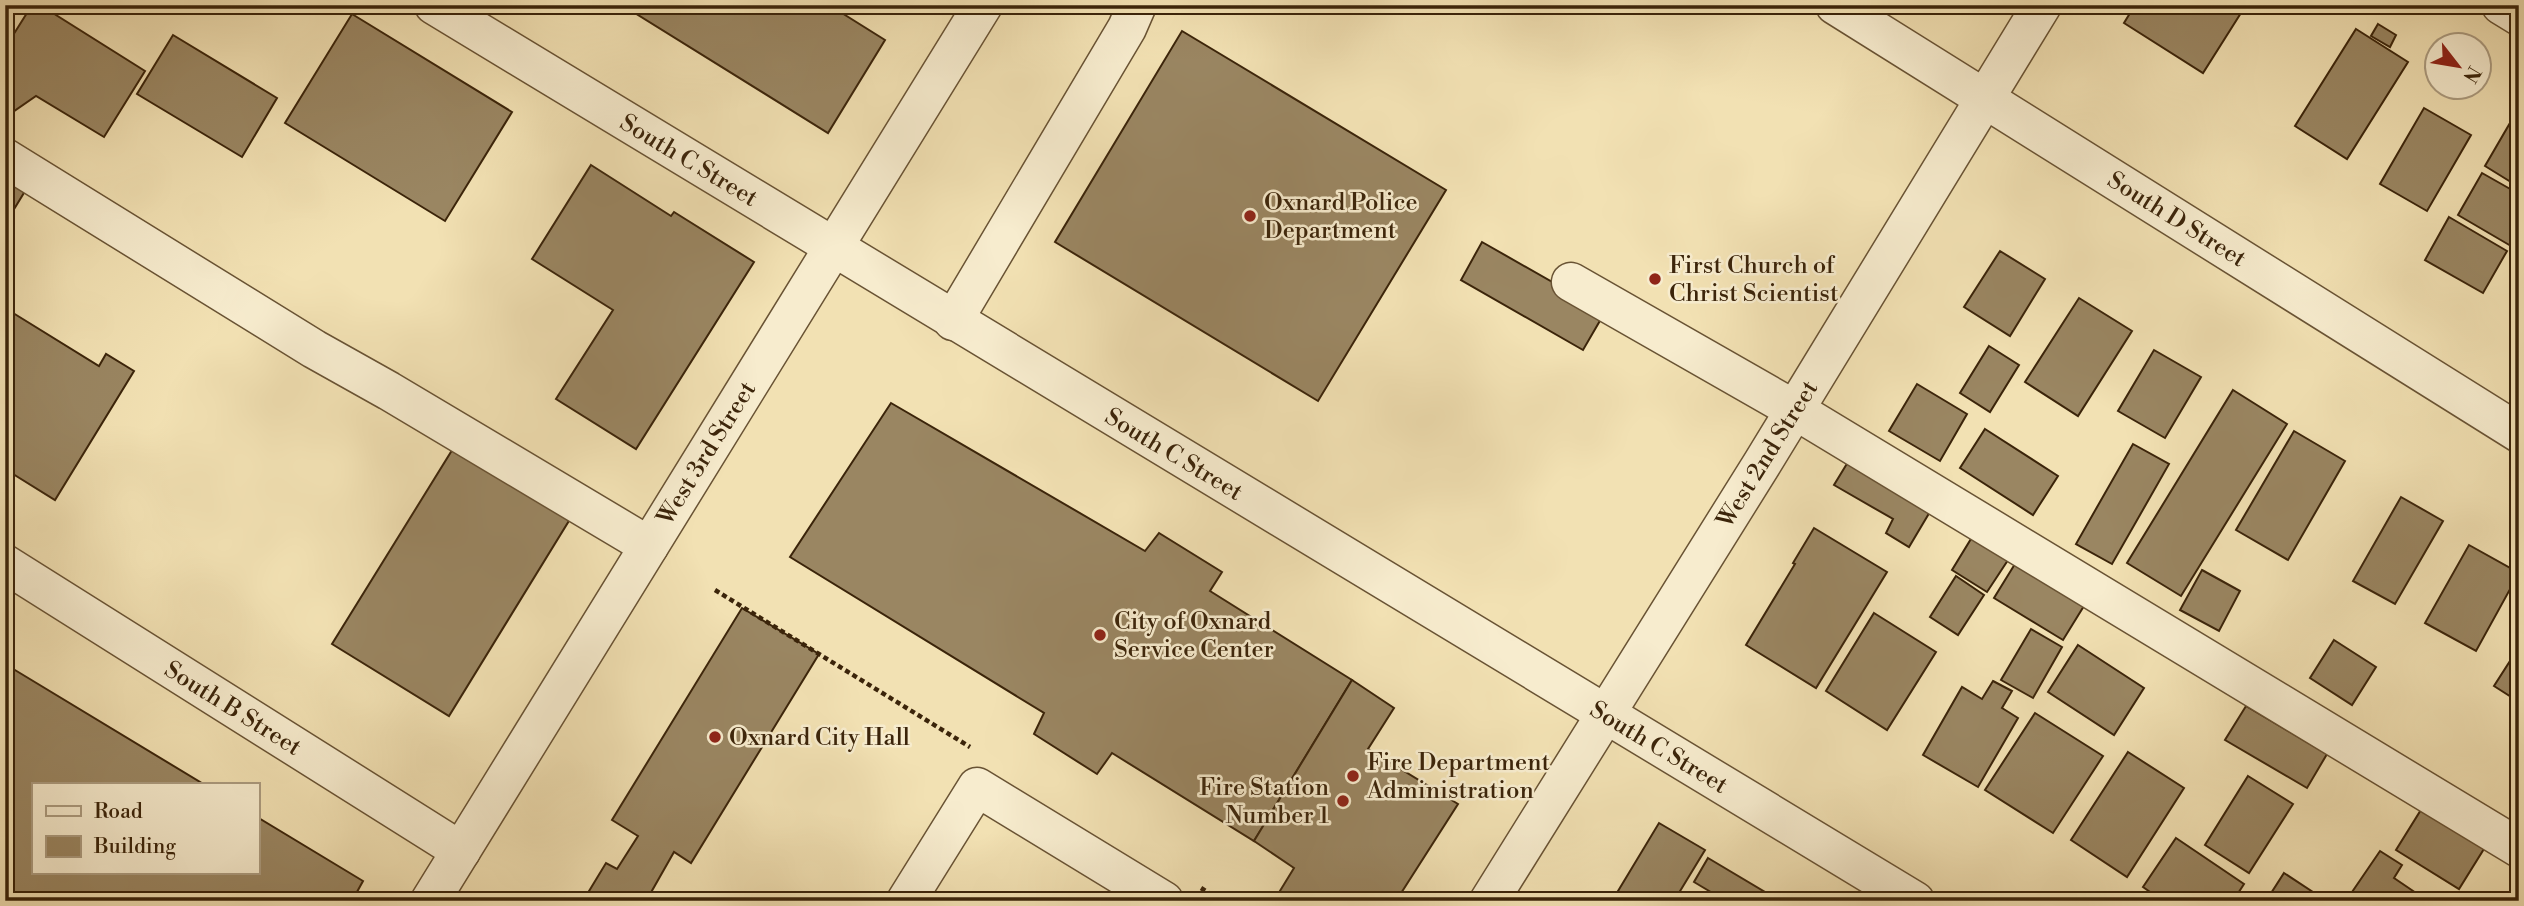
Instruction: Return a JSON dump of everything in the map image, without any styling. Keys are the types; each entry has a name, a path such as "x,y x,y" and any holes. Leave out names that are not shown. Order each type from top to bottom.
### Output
{"street":[{"name":"South C Street","path":"434,5 1914,901"},
{"name":"West 3rd Street","path":"430,901 983,5"},
{"path":"953,321 1127,28 1138,5"},
{"name":"South D Street","path":"1835,5 2519,433"},
{"name":"West 2nd Street","path":"1489,901 1795,410 2042,5"},
{"path":"2501,5 2519,16"},
{"path":"5,158 314,349 389,390 649,546"},
{"path":"1571,282 1795,410 2519,848"},
{"name":"South B Street","path":"5,564 461,851"},
{"path":"906,901 977,787 1164,901"}],"building":[{"path":"32,5 40,5 145,71 104,137 36,96 5,115 5,48"},
{"path":"622,5 829,5 885,40 828,133"},
{"path":"2135,5 2246,5 2203,73 2124,23"},
{"path":"352,14 512,112 445,221 285,123"},
{"path":"2378,24 2396,35 2390,47 2371,36"},
{"path":"2356,29 2408,62 2347,159 2295,126"},
{"name":"Oxnard Police Department","path":"1182,31 1446,190 1318,401 1055,242"},
{"path":"173,35 277,98 242,157 137,94"},
{"path":"2424,108 2471,135 2427,211 2380,184"},
{"path":"2510,123 2519,129 2519,187 2485,166"},
{"path":"5,161 33,178 5,224"},
{"path":"591,165 671,216 674,212 754,262 636,449 556,399 613,310 532,259"},
{"path":"2482,173 2519,194 2519,233 2511,246 2458,215"},
{"path":"2449,217 2507,251 2483,293 2425,260"},
{"path":"1482,242 1605,312 1583,350 1461,280"},
{"path":"2000,251 2045,279 2010,336 1964,307"},
{"path":"2079,298 2132,331 2078,416 2025,382"},
{"path":"5,308 99,366 106,354 134,371 55,500 5,469"},
{"path":"1989,346 2019,365 1990,412 1960,393"},
{"path":"2154,350 2201,377 2165,438 2118,411"},
{"path":"1917,384 1967,414 1940,461 1889,431"},
{"path":"2233,390 2287,424 2181,596 2127,563"},
{"name":"City of Oxnard Service Center","path":"891,403 1145,551 1159,533 1222,572 1210,591 1352,680 1254,841 1112,753 1097,774 1034,734 1044,713 790,557"},
{"path":"1985,429 2058,476 2033,515 1960,468"},
{"path":"2294,431 2345,461 2288,560 2236,530"},
{"path":"459,439 575,511 449,716 332,644"},
{"path":"2133,444 2169,464 2112,564 2076,544"},
{"path":"1851,457 1934,505 1909,547 1886,533 1893,519 1834,485"},
{"path":"2401,497 2443,521 2395,604 2353,581"},
{"path":"1814,528 1887,572 1816,688 1746,645"},
{"path":"1974,534 2010,557 1987,592 1952,570"},
{"path":"2469,545 2519,573 2476,651 2425,623"},
{"path":"2018,559 2087,601 2063,640 1994,598"},
{"path":"2202,570 2240,591 2219,631 2180,610"},
{"path":"1956,576 1984,595 1958,635 1930,617"},
{"name":"Oxnard City Hall","path":"742,608 819,654 691,863 674,852 649,896 657,901 583,901 606,863 617,869 638,836 612,820"},
{"path":"1874,613 1936,652 1887,730 1826,691"},
{"path":"2031,629 2062,647 2033,698 2001,680"},
{"path":"2334,640 2376,667 2352,705 2310,678"},
{"path":"2078,645 2144,688 2114,735 2048,692"},
{"path":"2519,647 2519,702 2494,686"},
{"path":"5,664 202,783 32,783 32,874 259,874 259,818 363,881 352,901 5,901"},
{"name":"Fire Department Administration","path":"1352,680 1394,708 1368,749 1458,804 1396,901 1277,901 1275,899 1294,868 1254,841"},
{"path":"1993,681 2012,691 2002,708 2018,718 1978,787 1923,755 1962,687 1982,699"},
{"path":"2246,706 2327,754 2307,788 2225,740"},
{"path":"2035,713 2103,756 2053,833 1985,790"},
{"path":"2128,752 2184,788 2127,877 2071,840"},
{"path":"2248,776 2293,804 2249,873 2205,845"},
{"path":"2424,805 2487,844 2459,889 2396,850"},
{"path":"1659,823 1705,850 1674,901 1612,901"},
{"path":"2176,838 2244,884 2233,901 2163,901 2143,887"},
{"path":"2380,851 2402,865 2394,878 2422,897 2420,901 2358,901 2350,895"},
{"path":"1708,858 1780,901 1726,901 1694,882"},
{"path":"2284,873 2319,896 2316,901 2266,901"}],"place":[{"name":"Oxnard Police Department","path":"1250,216"},
{"name":"First Church of Christ Scientist","path":"1655,279"},
{"name":"City of Oxnard Service Center","path":"1100,635"},
{"name":"Oxnard City Hall","path":"715,737"},
{"name":"Fire Department Administration","path":"1353,776"},
{"name":"Fire Station Number 1","path":"1343,801"}]}
